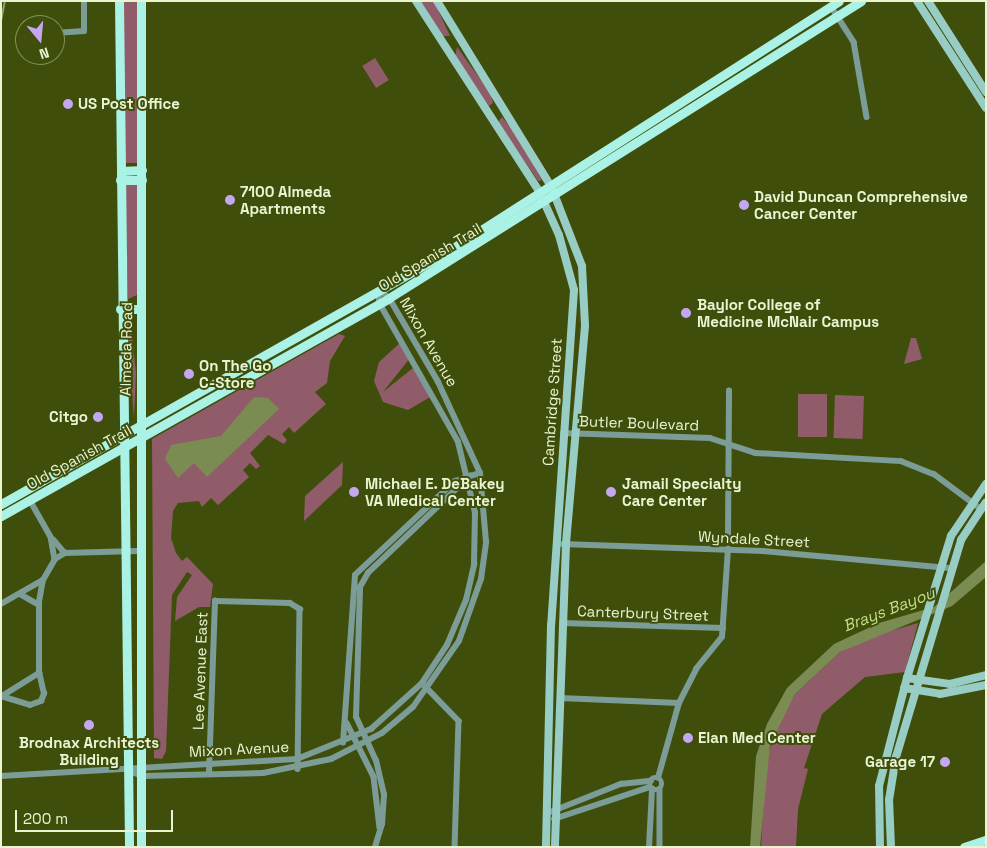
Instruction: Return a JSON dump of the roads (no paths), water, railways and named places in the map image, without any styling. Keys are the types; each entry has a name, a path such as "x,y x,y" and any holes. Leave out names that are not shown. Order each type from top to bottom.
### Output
{"main road":[{"name":"Almeda Road","path":"120,1 120,309 125,435 129,847"},
{"name":"Almeda Road","path":"141,1 142,180 137,552 142,765 141,847"},
{"name":"Old Spanish Trail","path":"1,504 139,428 298,336 556,195 861,1"},
{"name":"Old Spanish Trail","path":"1,516 389,298 540,193 835,4"},
{"path":"652,120 658,129"},
{"path":"120,171 142,170"},
{"path":"120,180 142,180"},
{"path":"120,309 141,309"},
{"path":"298,336 304,345"},
{"path":"223,379 230,387"},
{"path":"53,475 58,484"},
{"path":"25,490 30,500"},
{"path":"965,847 986,840"}],"street":[{"path":"65,32 84,31 84,1"},
{"name":"Cambridge Street","path":"416,1 540,193 562,242 574,290 555,544 546,847"},
{"name":"Cambridge Street","path":"437,1 556,195 576,244 585,289 576,432 566,545 555,847"},
{"path":"916,1 986,108"},
{"path":"928,1 986,92"},
{"path":"835,4 838,16 855,44 867,117"},
{"path":"445,48 459,37"},
{"path":"574,290 585,289"},
{"name":"Mixon Avenue","path":"128,770 142,776 298,769 366,742 387,729 429,690 459,641 481,579 486,512 480,473 456,414 389,298 379,291"},
{"name":"Mixon Avenue","path":"128,770 142,765 297,759 355,738 422,683 452,635 469,588 476,538 470,476 454,434 379,303 379,291"},
{"path":"728,538 731,446 729,391"},
{"name":"Butler Boulevard","path":"563,433 710,438 731,446 771,455 887,459 920,466 971,502 983,506"},
{"path":"343,743 346,721 351,592 357,572 455,481 480,473"},
{"path":"375,847 380,828 382,784 356,717 357,649 363,579 470,476"},
{"path":"880,847 879,786 904,688 939,566 951,536 971,502 986,484"},
{"path":"453,493 462,486 472,491"},
{"path":"30,500 51,537 68,553"},
{"path":"891,847 890,785 915,691 961,540 983,506"},
{"path":"51,537 55,559"},
{"name":"Wyndale Street","path":"555,544 728,549 939,566 951,571"},
{"path":"660,790 651,786 621,784 557,806 548,816 556,819 651,786 658,778 679,703 696,669 719,644 723,628 728,549"},
{"path":"1,696 36,704 44,694 39,674 38,605 43,580 55,559 68,553 137,552"},
{"path":"1,604 43,580"},
{"path":"19,594 38,605"},
{"name":"Lee Avenue East","path":"209,773 214,600 290,603 300,609 297,759"},
{"name":"Canterbury Street","path":"562,623 723,628"},
{"path":"349,648 357,649"},
{"path":"1,696 39,674"},
{"path":"907,678 938,684 968,680 986,675"},
{"path":"968,680 971,689"},
{"path":"422,683 459,723 455,847"},
{"path":"904,688 940,694 986,685"},
{"path":"560,698 679,703"},
{"path":"346,721 359,745 376,786 380,828"},
{"path":"297,759 298,769"},
{"path":"1,776 128,770"},
{"path":"658,778 663,784 660,790 660,847"},
{"path":"649,847 651,786"}],"railway":[{"path":"1,21 5,1"}],"place":[{"name":"US Post Office","path":"68,104"},
{"name":"7100 Almeda Apartments","path":"230,200"},
{"name":"David Duncan Comprehensive Cancer Center","path":"744,205"},
{"name":"Baylor College of Medicine McNair Campus","path":"686,313"},
{"name":"On The Go C-Store","path":"189,374"},
{"name":"Citgo","path":"98,417"},
{"name":"Michael E. DeBakey VA Medical Center","path":"354,492"},
{"name":"Jamail Specialty Care Center","path":"611,492"},
{"name":"Brodnax Architects Building","path":"89,725"},
{"name":"Elan Med Center","path":"688,738"},
{"name":"Garage 17","path":"945,762"}],"water label":[{"name":"Brays Bayou","path":"889,610"}]}
